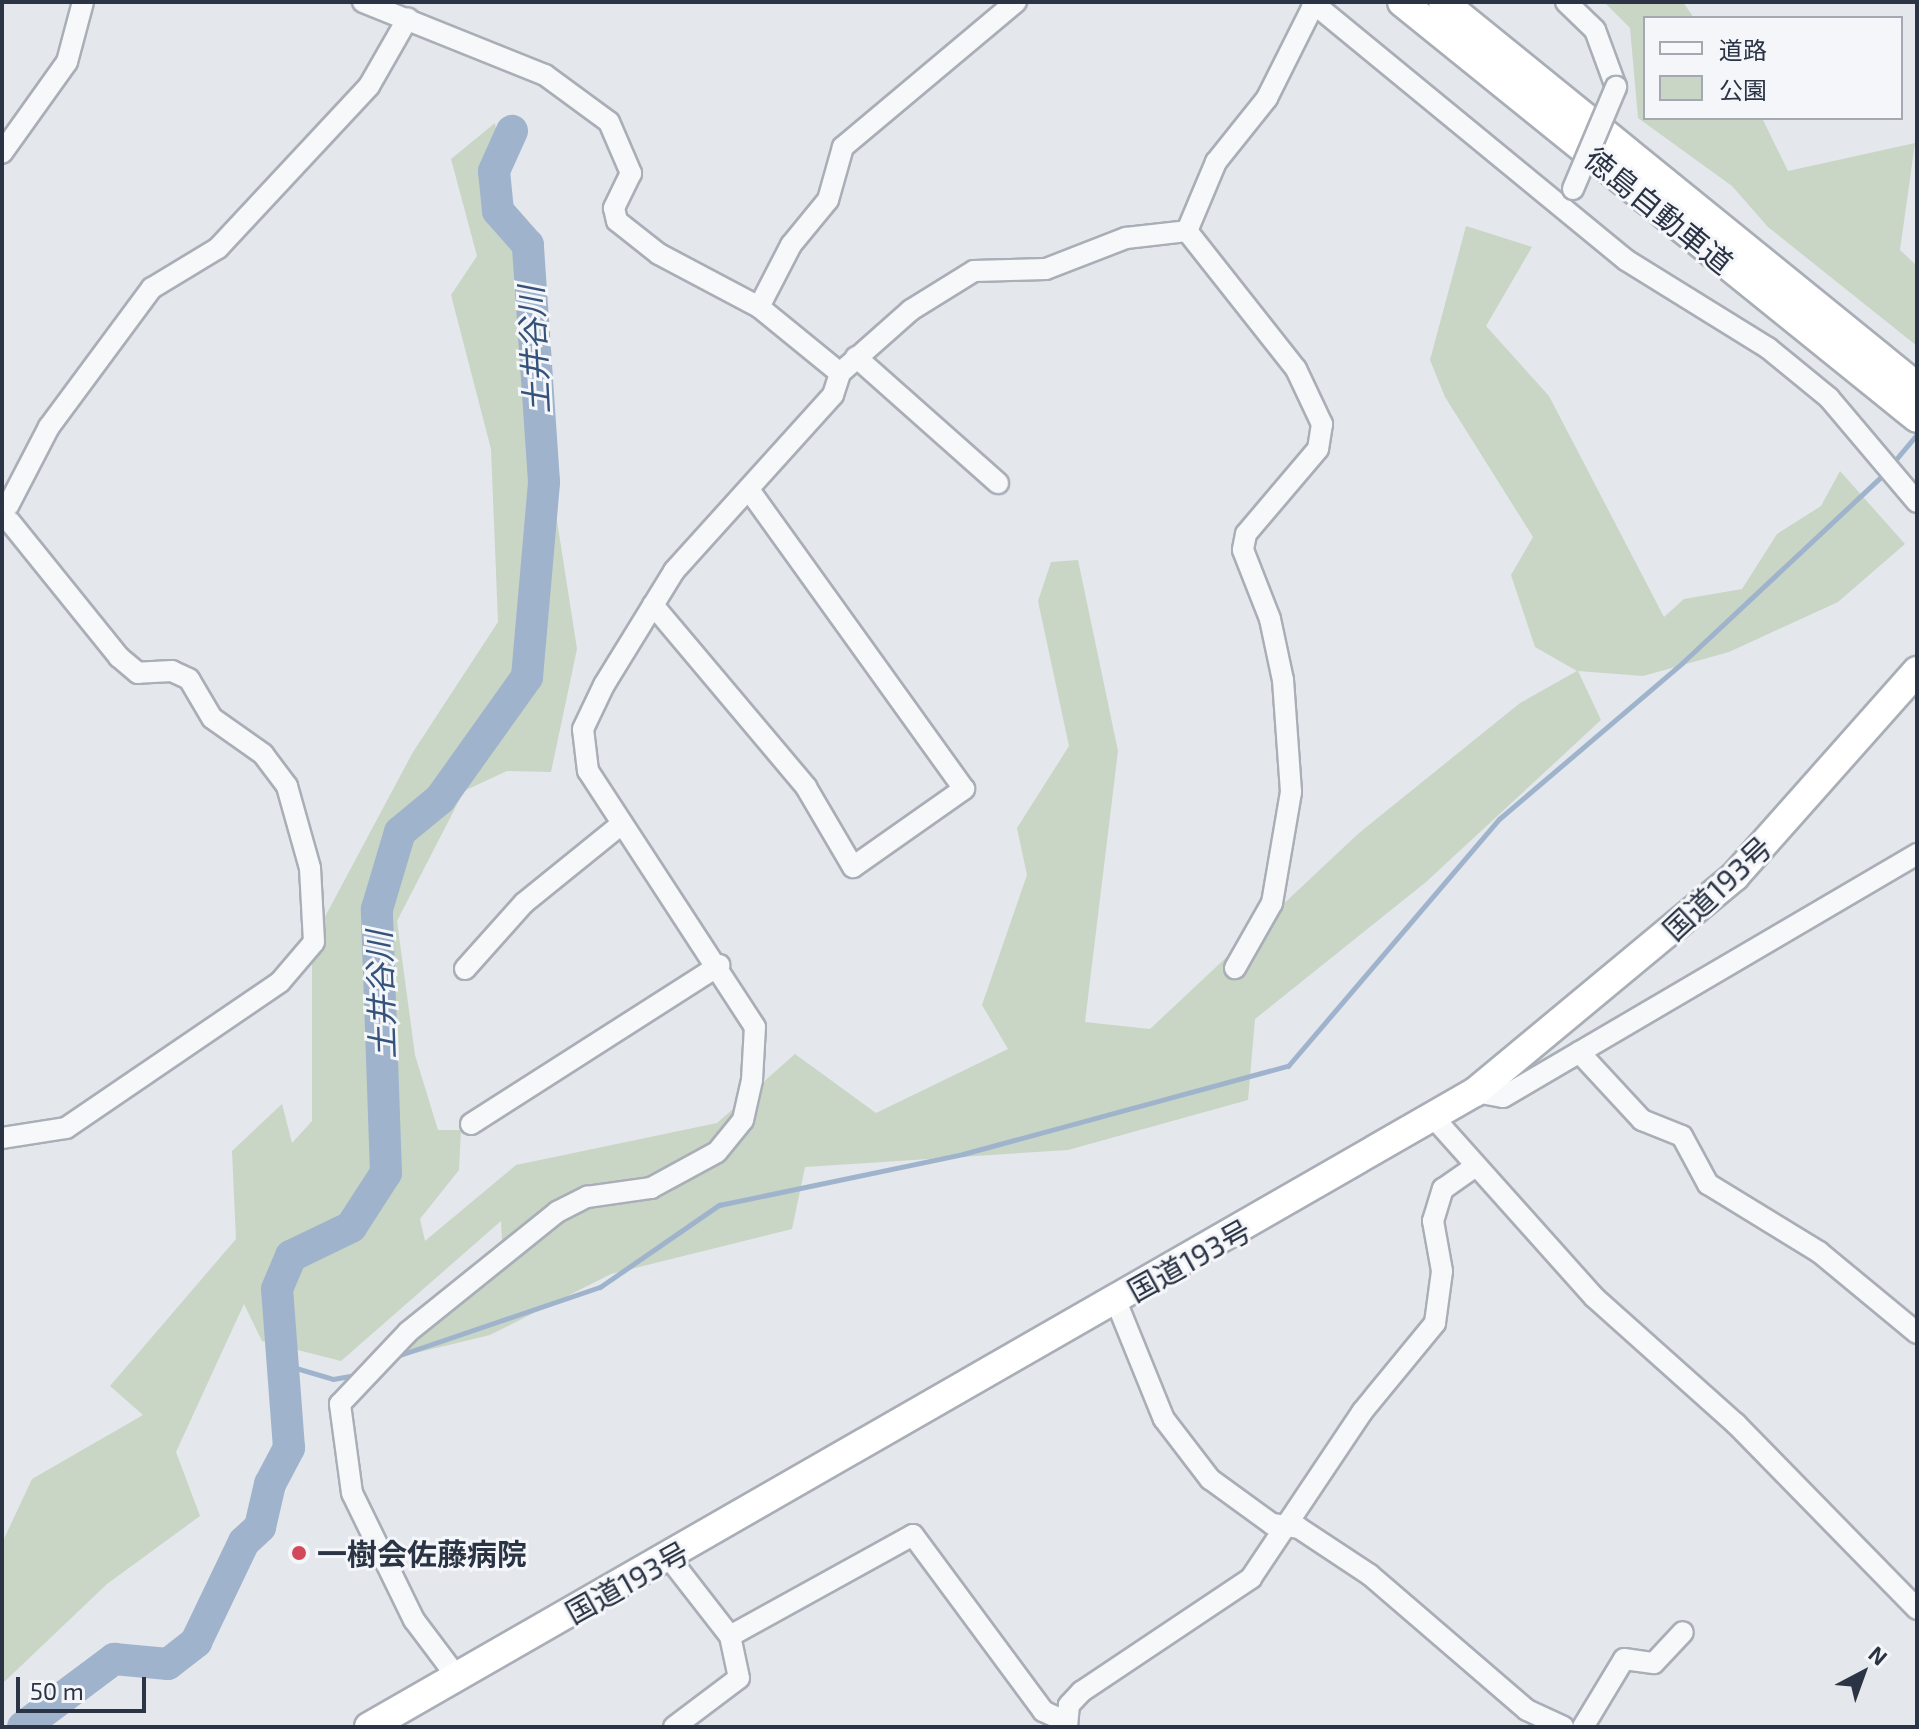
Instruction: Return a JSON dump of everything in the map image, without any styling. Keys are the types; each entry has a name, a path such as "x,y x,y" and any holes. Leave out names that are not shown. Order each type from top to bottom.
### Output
{"highway":[{"name":"徳島自動車道","path":"1402,2 1917,418"},
{"name":"徳島自動車道","path":"1443,2 1917,387"},
{"path":"1797,292 1917,374"},
{"name":"国道193号","path":"369,1727 670,1559 1475,1092 1735,876 1917,671"}],"street":[{"path":"2,153 67,62 83,2"},
{"path":"759,307 791,245 828,200 843,147 1016,2"},
{"path":"1563,207 1616,87 1595,30 1566,2"},
{"path":"1187,231 1216,162 1267,98 1313,3 1563,207 1829,398 1917,502"},
{"path":"374,4 545,75 609,122 631,173 614,208 617,221 659,254 759,307 840,373"},
{"path":"2,1138 66,1128 280,982 314,942 310,868 287,786 263,754 212,718 189,679 172,671 138,673 119,657 6,515 49,427 152,288 218,248 369,86 408,18"},
{"path":"457,1677 414,1620 352,1493 339,1436 340,1404 369,1366 557,1212 587,1197 651,1188 717,1152 743,1120 755,1041 755,1027 720,965 619,826 588,771 583,729 674,571 833,395 840,373 856,357 974,271 1046,269 1126,238 1187,231"},
{"path":"1187,231 1296,369 1322,424 1318,449 1246,534 1243,550 1283,680 1291,792 1272,903 1235,968"},
{"path":"856,357 998,483"},
{"path":"653,605 806,787 853,867 964,789 749,490"},
{"path":"465,969 524,903 619,826"},
{"path":"1475,1092 1503,1097 1917,854"},
{"path":"471,1124 720,965"},
{"path":"1579,1052 1642,1120 1682,1136 1708,1184 1819,1252 1917,1333"},
{"path":"1434,1118 1594,1297 1736,1424 1917,1609"},
{"path":"730,1636 913,1535 1043,1711 1067,1725 1069,1705 1081,1692 1251,1578 1283,1526 1435,1323 1442,1271 1433,1221 1443,1189 1475,1167"},
{"path":"1116,1301 1164,1419 1210,1479 1283,1526 1299,1528 1370,1575 1527,1710 1563,1727"},
{"path":"670,1559 730,1636 739,1678 674,1727"},
{"path":"1583,1727 1624,1659 1654,1663 1683,1632"}],"green space":[{"path":"1604,2 1683,2 1693,16 1643,16 1643,120 1763,120 1788,171 1915,143 1900,250 1917,266 1917,346 1768,227 1732,186 1638,118 1630,28"},
{"path":"495,123 577,649 551,772 507,771 464,791 397,921 415,1055 438,1130 461,1130 459,1170 420,1219 425,1241 516,1165 717,1123 795,1054 876,1113 1008,1049 982,1005 1027,875 1017,828 1069,746 1038,601 1051,562 1078,560 1118,751 1085,1022 1150,1029 1359,833 1520,703 1577,671 1535,647 1511,575 1533,537 1445,397 1430,360 1466,226 1532,247 1486,326 1549,396 1664,617 1684,599 1742,589 1777,534 1821,506 1840,471 1905,544 1838,602 1729,652 1643,676 1578,671 1601,720 1426,882 1255,1019 1248,1100 1068,1150 805,1167 792,1229 611,1274 490,1335 399,1357 502,1242 501,1221 341,1361 262,1341 244,1304 176,1452 200,1516 107,1584 2,1684 2,1543 32,1479 143,1415 110,1386 236,1239 232,1151 282,1104 292,1143 312,1121 312,941 413,752 498,622 491,449 451,295 477,256 451,159"}],"waterway":[{"name":"土井谷川","path":"23,1727 114,1659 168,1664 196,1642 244,1542 260,1527 270,1484 289,1448 277,1289 291,1256 351,1227 386,1173 377,909 400,832 440,799 527,677 544,482 528,245 498,211 494,171 512,131"},
{"path":"1892,464 1917,434"},
{"path":"394,1357 600,1287 719,1205 963,1154 1288,1066 1499,819 1682,663 1886,472"},
{"path":"279,1363 333,1379 356,1375"}],"place":[{"name":"一樹会佐藤病院","path":"299,1553"}]}
